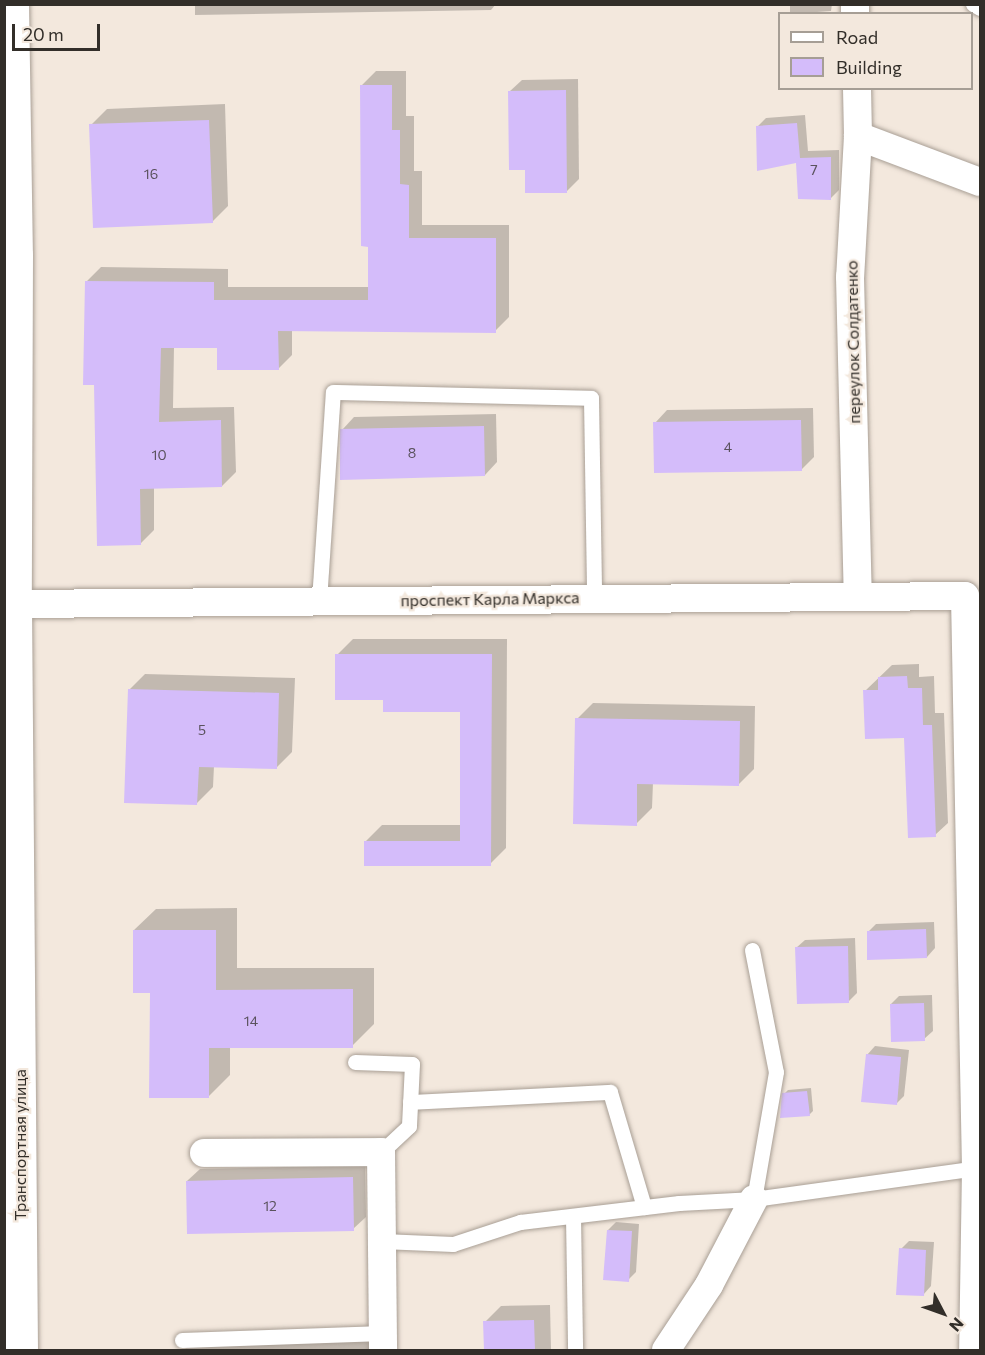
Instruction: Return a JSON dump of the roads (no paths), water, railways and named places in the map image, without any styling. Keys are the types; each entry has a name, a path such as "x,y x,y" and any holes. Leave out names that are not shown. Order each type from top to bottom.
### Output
{"main road":[{"name":"Транспортная улица","path":"12,4 16,255 12,1159 21,1350"}],"street":[{"name":"переулок Солдатенко","path":"857,90 858,136 850,277 858,596"},
{"path":"858,136 981,183"},
{"name":"проспект Карла Маркса","path":"15,604 965,596 976,1168"},
{"path":"204,1153 381,1152 383,1342"},
{"path":"973,1350 978,1235 976,1168"},
{"path":"666,1350 709,1285 754,1199"}],"lane":[{"path":"973,4 981,8"},
{"path":"318,601 333,392 591,398 594,598"},
{"path":"752,950 776,1072 754,1199"},
{"path":"355,1062 412,1064 409,1126 381,1152"},
{"path":"410,1102 610,1092 644,1207"},
{"path":"382,1241 453,1244 520,1222 644,1207 754,1199 976,1168"},
{"path":"573,1216 575,1350"},
{"path":"182,1340 383,1342"}]}
